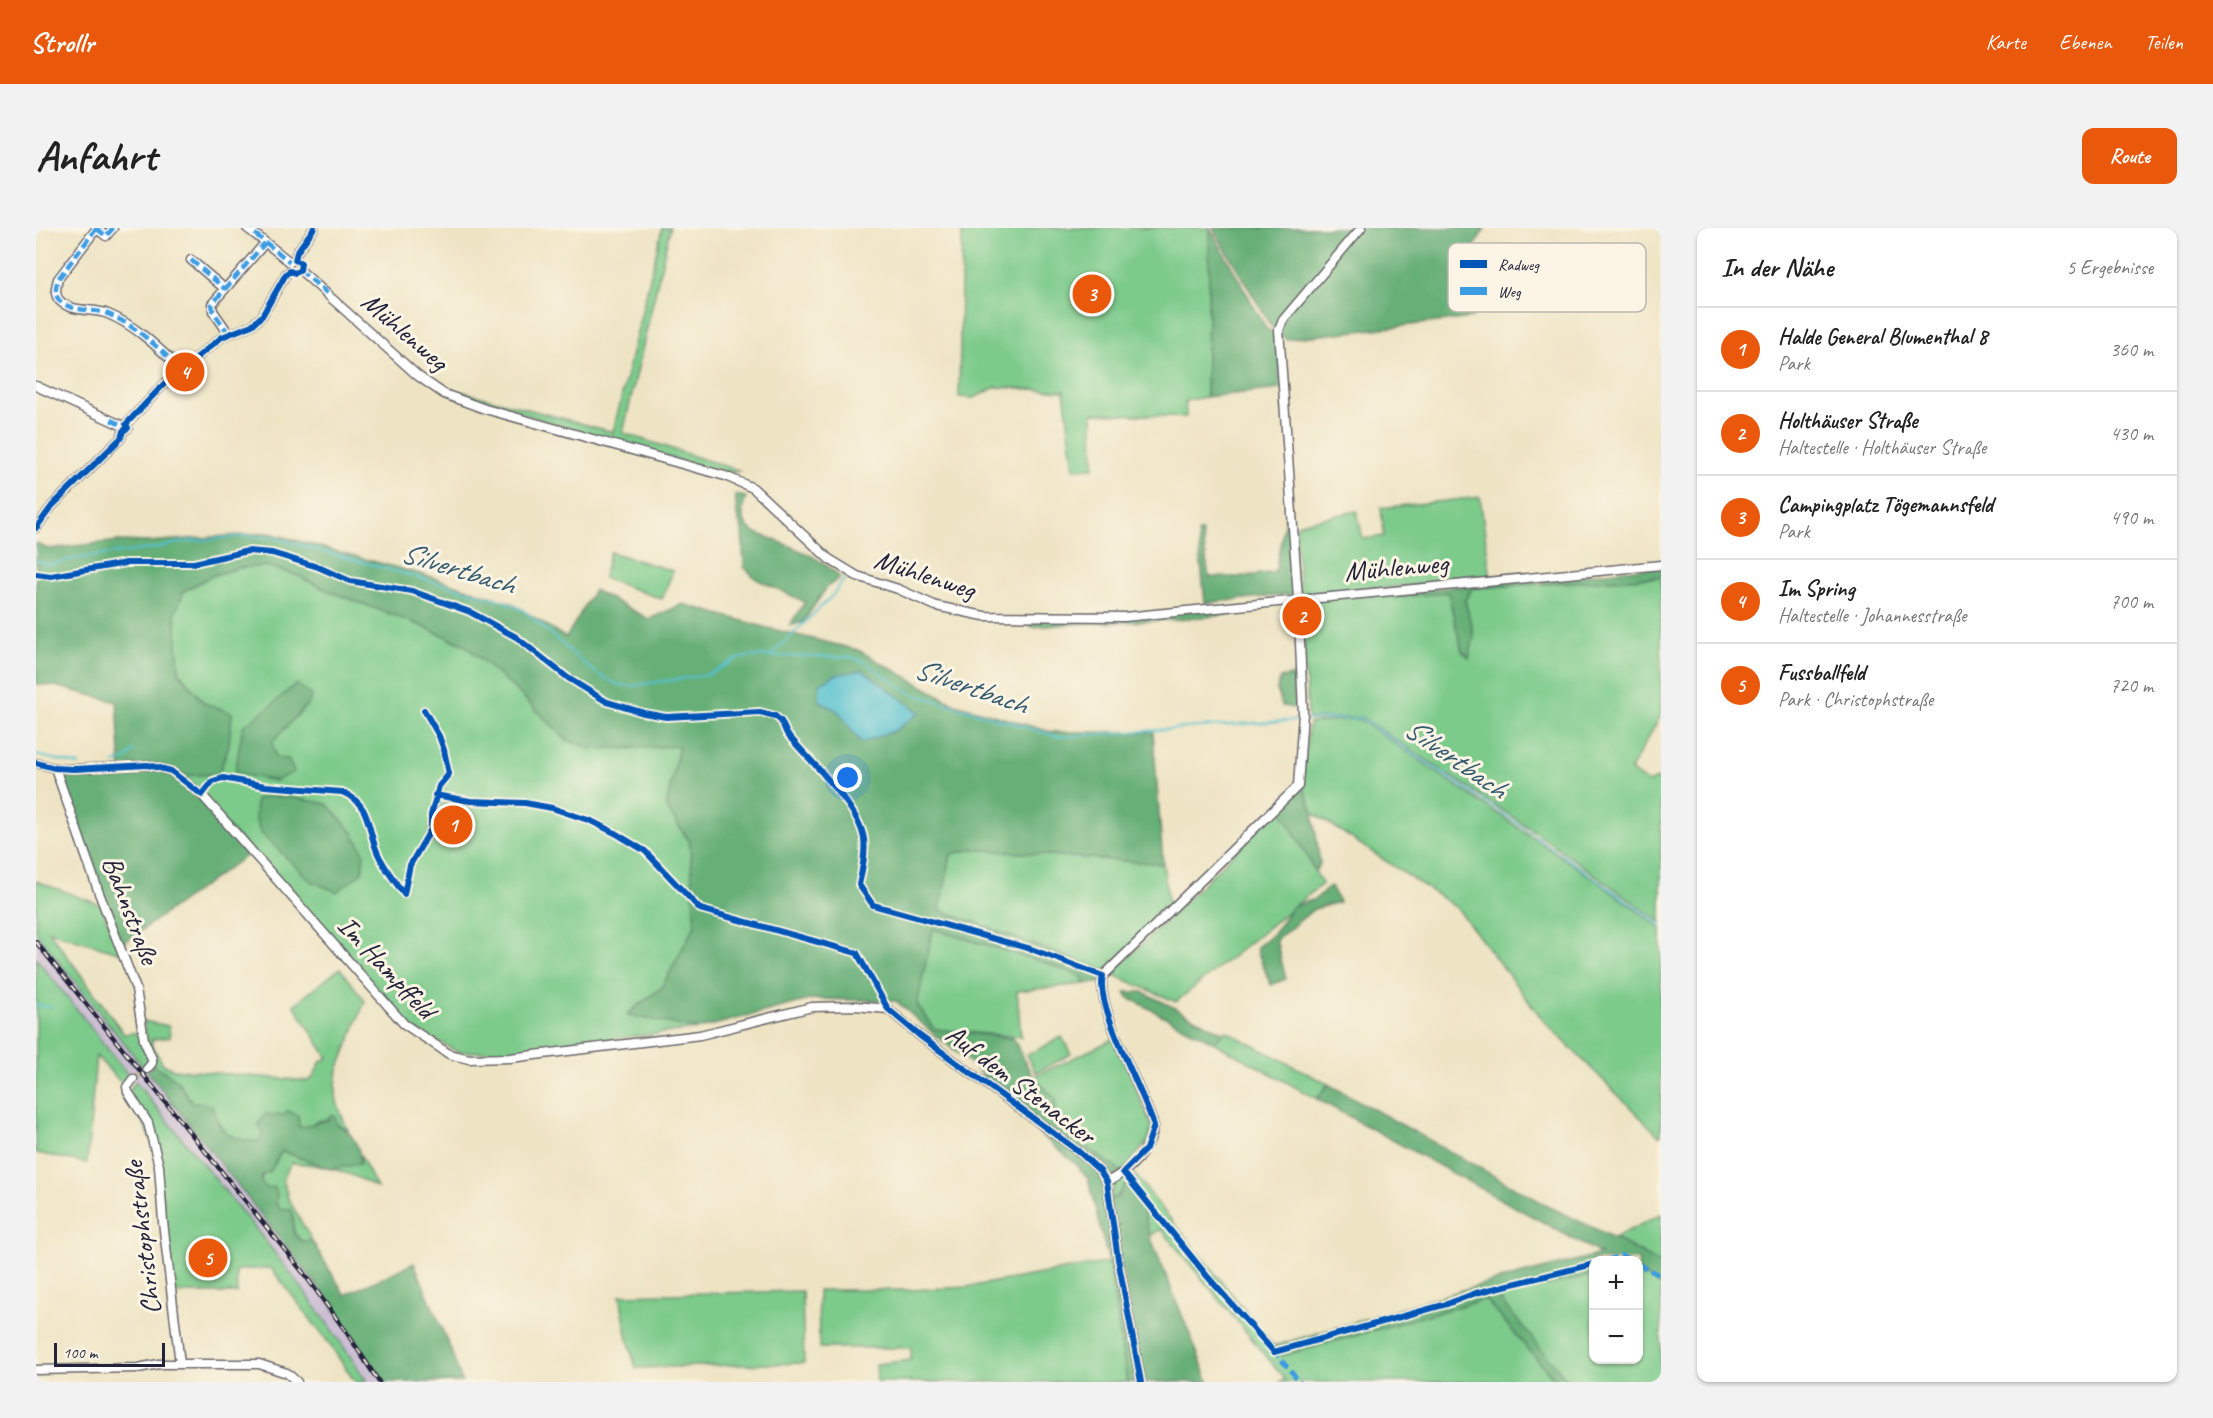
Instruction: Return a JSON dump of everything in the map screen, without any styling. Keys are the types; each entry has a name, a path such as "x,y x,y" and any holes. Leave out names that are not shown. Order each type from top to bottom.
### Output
{"street":[{"path":"113,228 106,236 97,228 58,279 55,288 59,300 71,307 107,313 144,335 182,370"},
{"name":"Mühlenweg","path":"247,228 292,264 301,263 300,270 418,376 444,394 484,409 725,477 753,488 829,559 857,576 897,589 936,606 984,616 1124,617 1298,598 1661,565"},
{"path":"36,528 52,506 120,438 123,427 164,384 222,338 252,325 262,316 297,252 314,228"},
{"path":"1107,1182 1123,1172 1146,1149 1154,1126 1131,1066 1108,1016 1101,993 1103,976 1298,786 1302,713 1298,598 1279,330 1282,320 1361,228"},
{"path":"229,334 212,308 213,302 265,243"},
{"path":"191,260 225,289"},
{"path":"36,386 123,427"},
{"name":"Im Hampffeld","path":"36,763 55,768 148,765 171,771 202,795 404,1024 441,1049 461,1057 490,1059 700,1035 812,1007 855,1006 888,1009"},
{"name":"Bahnstraße","path":"55,768 136,989 144,1040 152,1059 147,1069"},
{"name":"Auf dem Stenacker","path":"888,1009 920,1036 1078,1150 1100,1171 1107,1182 1118,1259 1141,1382"},
{"name":"Christophstraße","path":"133,1079 127,1087 128,1092 148,1123 159,1167 163,1222 180,1364"},
{"path":"36,1370 138,1368 159,1364 259,1364 286,1373 297,1382"}],"shaded area":[{"path":"36,933 305,1268 385,1382 367,1382 292,1277 36,958"}],"green space":[{"path":"662,228 670,228 623,433 740,471 727,473 620,444 459,394 464,392 613,432"},
{"path":"962,228 1210,228 1206,397 1185,401 1186,417 1093,413 1094,468 1074,469 1064,391 996,387 974,398 959,397"},
{"path":"1210,228 1266,328 1279,337 1281,389 1206,397"},
{"path":"1213,228 1485,228 1476,243 1448,243 1448,312 1472,312 1472,318 1286,339 1271,326"},
{"path":"735,495 746,497 743,517 751,530 817,559 840,578 827,587 803,622 789,626 805,602 756,579 744,567 742,531 737,516"},
{"path":"1480,497 1491,579 1300,595 1295,529 1300,523 1357,511 1363,539 1384,536 1381,508"},
{"path":"1286,514 1289,520 1295,594 1205,603 1198,532 1202,532 1209,577 1239,577 1275,572"},
{"path":"269,533 431,577 511,603 566,638 594,590 649,619 683,604 858,650 955,704 1051,732 1153,732 1163,864 973,849 951,854 940,910 1105,971 1099,983 1084,984 1083,977 1040,961 933,929 917,1005 934,1029 1013,1038 1033,1077 1056,1099 1054,1124 1122,1172 1105,1182 1139,1382 1127,1382 1109,1263 1088,1179 1076,1164 1043,1137 973,1065 896,1001 813,999 698,1029 627,1015 662,987 695,925 690,842 666,807 679,746 592,749 567,740 465,645 417,624 331,592 296,575 267,566 238,568 211,576 184,591 175,613 179,672 204,703 232,713 229,745 219,774 182,776 251,852 122,944 101,893 61,773 121,771 117,702 55,686 36,684 36,543 48,549 119,541 148,542"},
{"path":"610,552 673,571 662,599 603,578"},
{"path":"267,566 296,575 331,592 417,624 465,645 567,740 625,749 679,746 666,807 690,842 695,925 662,987 627,1014 698,1029 499,1052 458,1052 405,1024 181,776 204,703 179,672 175,613 184,591 211,576 238,568"},
{"path":"1661,566 1661,577 1542,584 1543,579"},
{"path":"1661,577 1661,715 1630,770 1648,783 1661,777 1661,922 1528,827 1361,717 1308,719 1302,604 1308,599 1393,593 1394,598 1448,592 1462,650 1474,637 1465,600 1472,588"},
{"path":"1540,578 1536,584 1472,588 1465,600 1474,637 1469,658 1462,651 1448,592 1394,598 1393,593"},
{"path":"1266,607 1208,617 1032,627 1024,619"},
{"path":"1297,675 1294,685 1296,708 1282,706 1277,690 1280,678"},
{"path":"296,684 311,695 309,703 272,742 276,758 288,759 294,772 275,781 235,773 243,726"},
{"path":"1360,720 1591,877 1661,928 1661,1135 1658,1135 1544,1021 1457,908 1313,813 1302,783 1309,723"},
{"path":"1302,783 1313,813 1320,863 1315,871 1280,807"},
{"path":"270,796 327,804 353,833 364,853 362,872 337,892 311,881 260,832 255,817 256,799"},
{"path":"1280,807 1322,884 1176,1002 1112,974"},
{"path":"973,849 1163,864 1169,906 1105,971 940,910 951,854"},
{"path":"36,881 101,905 121,953 49,931 124,1034 141,1032 149,1062 143,1067 36,933"},
{"path":"1331,886 1339,902 1314,909 1276,940 1286,979 1271,985 1256,948 1274,933 1292,907 1315,899"},
{"path":"932,929 1040,961 1083,977 1084,984 1017,991 1021,1037 933,1029 917,1005"},
{"path":"36,958 130,1077 125,1087 96,1056 87,1163 36,1153"},
{"path":"340,968 365,1001 338,1070 337,1101 348,1130 328,1120 301,1127 277,1114 258,1142 233,1137 223,1130 212,1106 193,1104 177,1080 153,1064 143,1021 169,1026 170,1037 153,1039 151,1044 163,1064 172,1069 308,1081 313,1077 321,1061 328,1058 294,1005"},
{"path":"1125,992 1143,992 1224,1033 1213,1042 1129,998"},
{"path":"1226,1031 1328,1084 1317,1099 1213,1042"},
{"path":"1062,1037 1071,1054 1036,1073 1027,1055"},
{"path":"1116,1038 1152,1127 1148,1141 1122,1172 1054,1124 1033,1077"},
{"path":"153,1064 177,1080 193,1104 198,1102 212,1106 223,1130 240,1139 258,1142 264,1133 258,1126 265,1113 273,1116 284,1115 287,1111 298,1115 299,1127 329,1120 330,1116 335,1116 337,1124 347,1131 357,1146 360,1164 330,1169 282,1151 270,1172 262,1175 261,1183 267,1188 274,1187 277,1195 276,1204 280,1209 289,1209 293,1214 294,1233 301,1241 312,1241 345,1295 414,1263 462,1382 385,1382 327,1298 147,1071"},
{"path":"135,1081 285,1266 341,1342 367,1382 355,1382 328,1342 271,1268 236,1270 237,1293 173,1293 156,1150 129,1091"},
{"path":"1328,1084 1552,1208 1614,1238 1661,1264 1661,1286 1643,1275 1643,1256 1593,1256 1601,1254 1317,1099"},
{"path":"282,1151 300,1158 360,1164 361,1156 377,1188 357,1177 336,1170 291,1163 283,1179 288,1198 312,1241 301,1241 294,1233 293,1214 289,1209 280,1209 276,1204 277,1195 260,1183 262,1175 270,1172"},
{"path":"1130,1169 1282,1356 1485,1299 1557,1382 1280,1382 1285,1379 1161,1229 1150,1236 1141,1203 1126,1184 1117,1197 1109,1198 1118,1179"},
{"path":"1125,1184 1141,1203 1150,1236 1209,1382 1144,1382 1109,1198 1117,1197"},
{"path":"1661,1214 1661,1264 1614,1238"},
{"path":"1589,1257 1589,1276 1497,1296 1569,1382 1557,1382 1485,1299 1282,1356 1274,1346 1480,1285"},
{"path":"1109,1262 1127,1382 877,1382 876,1364 911,1360 911,1348 819,1348 818,1290 908,1290 967,1287"},
{"path":"1643,1275 1661,1286 1661,1382 1569,1382 1496,1296 1589,1276 1589,1364 1643,1364"},
{"path":"802,1291 804,1363 636,1368 620,1295"}],"water":[{"path":"863,670 920,713 894,731 861,743 839,712 819,700 820,683 835,675"}],"waterway":[{"name":"Silvertbach","path":"36,560 50,565 72,559 157,548 181,542 245,536 275,538 504,601 523,610 593,671 616,684 630,686 707,675 738,659 752,656 850,657 863,661 910,693 1059,737 1300,720"},
{"path":"771,655 832,596 846,577"},
{"name":"Silvertbach","path":"1306,720 1360,718 1524,828 1661,925"},
{"path":"115,763 125,760 134,750"},
{"path":"36,755 79,765"},
{"path":"36,1005 52,1007"}],"tunnel":[{"path":"133,1079 147,1069"}],"railway":[{"path":"36,942 302,1271 379,1382"}],"marked path":[{"path":"97,228 58,279 57,298 70,307 102,312 119,319 147,339 182,370"},
{"path":"97,229 106,236 113,228"},
{"path":"255,234 290,262"},
{"path":"229,334 213,311 212,304 265,243"},
{"path":"191,260 225,289"},
{"path":"300,270 328,294"},
{"path":"111,420 121,425"},
{"path":"1619,1256 1624,1256"},
{"path":"1643,1267 1661,1276"},
{"path":"1273,1350 1300,1382"}],"cycle path":[{"path":"36,528 52,506 121,438 123,431 128,428 126,424 164,384 222,337 252,325 262,316 286,274 300,270 301,263 295,260 297,252 314,228"},
{"path":"36,574 51,576 126,563 194,563 248,551 272,553 318,567 350,581 412,591 470,612 516,637 568,678 607,702 666,717 760,712 775,716 781,721 787,734 820,770 853,812 864,839 859,885 873,905 1031,949 1103,976 1102,989 1113,1027 1154,1126 1146,1149 1123,1172 1207,1276 1274,1352 1447,1304 1476,1293 1589,1265"},
{"path":"404,894 410,865 431,829 431,815 439,786 449,774 439,736 424,710"},
{"path":"36,763 55,768 74,769 148,765 171,771 202,795 213,781 223,778 265,786 342,792 359,804 364,812 380,858 404,894"},
{"path":"435,795 470,801 525,803 552,808 591,821 645,851 700,909 857,953 888,1009 920,1036 1078,1151 1100,1171 1107,1182 1118,1259 1141,1382"}],"place":[{"name":"Campingplatz Tögemannsfeld","path":"1092,294"},
{"name":"Im Spring","path":"185,372"},
{"name":"Holthäuser Straße","path":"1302,616"},
{"name":"Halde General Blumenthal 8","path":"453,825"},
{"name":"Fussballfeld","path":"208,1258"}]}
